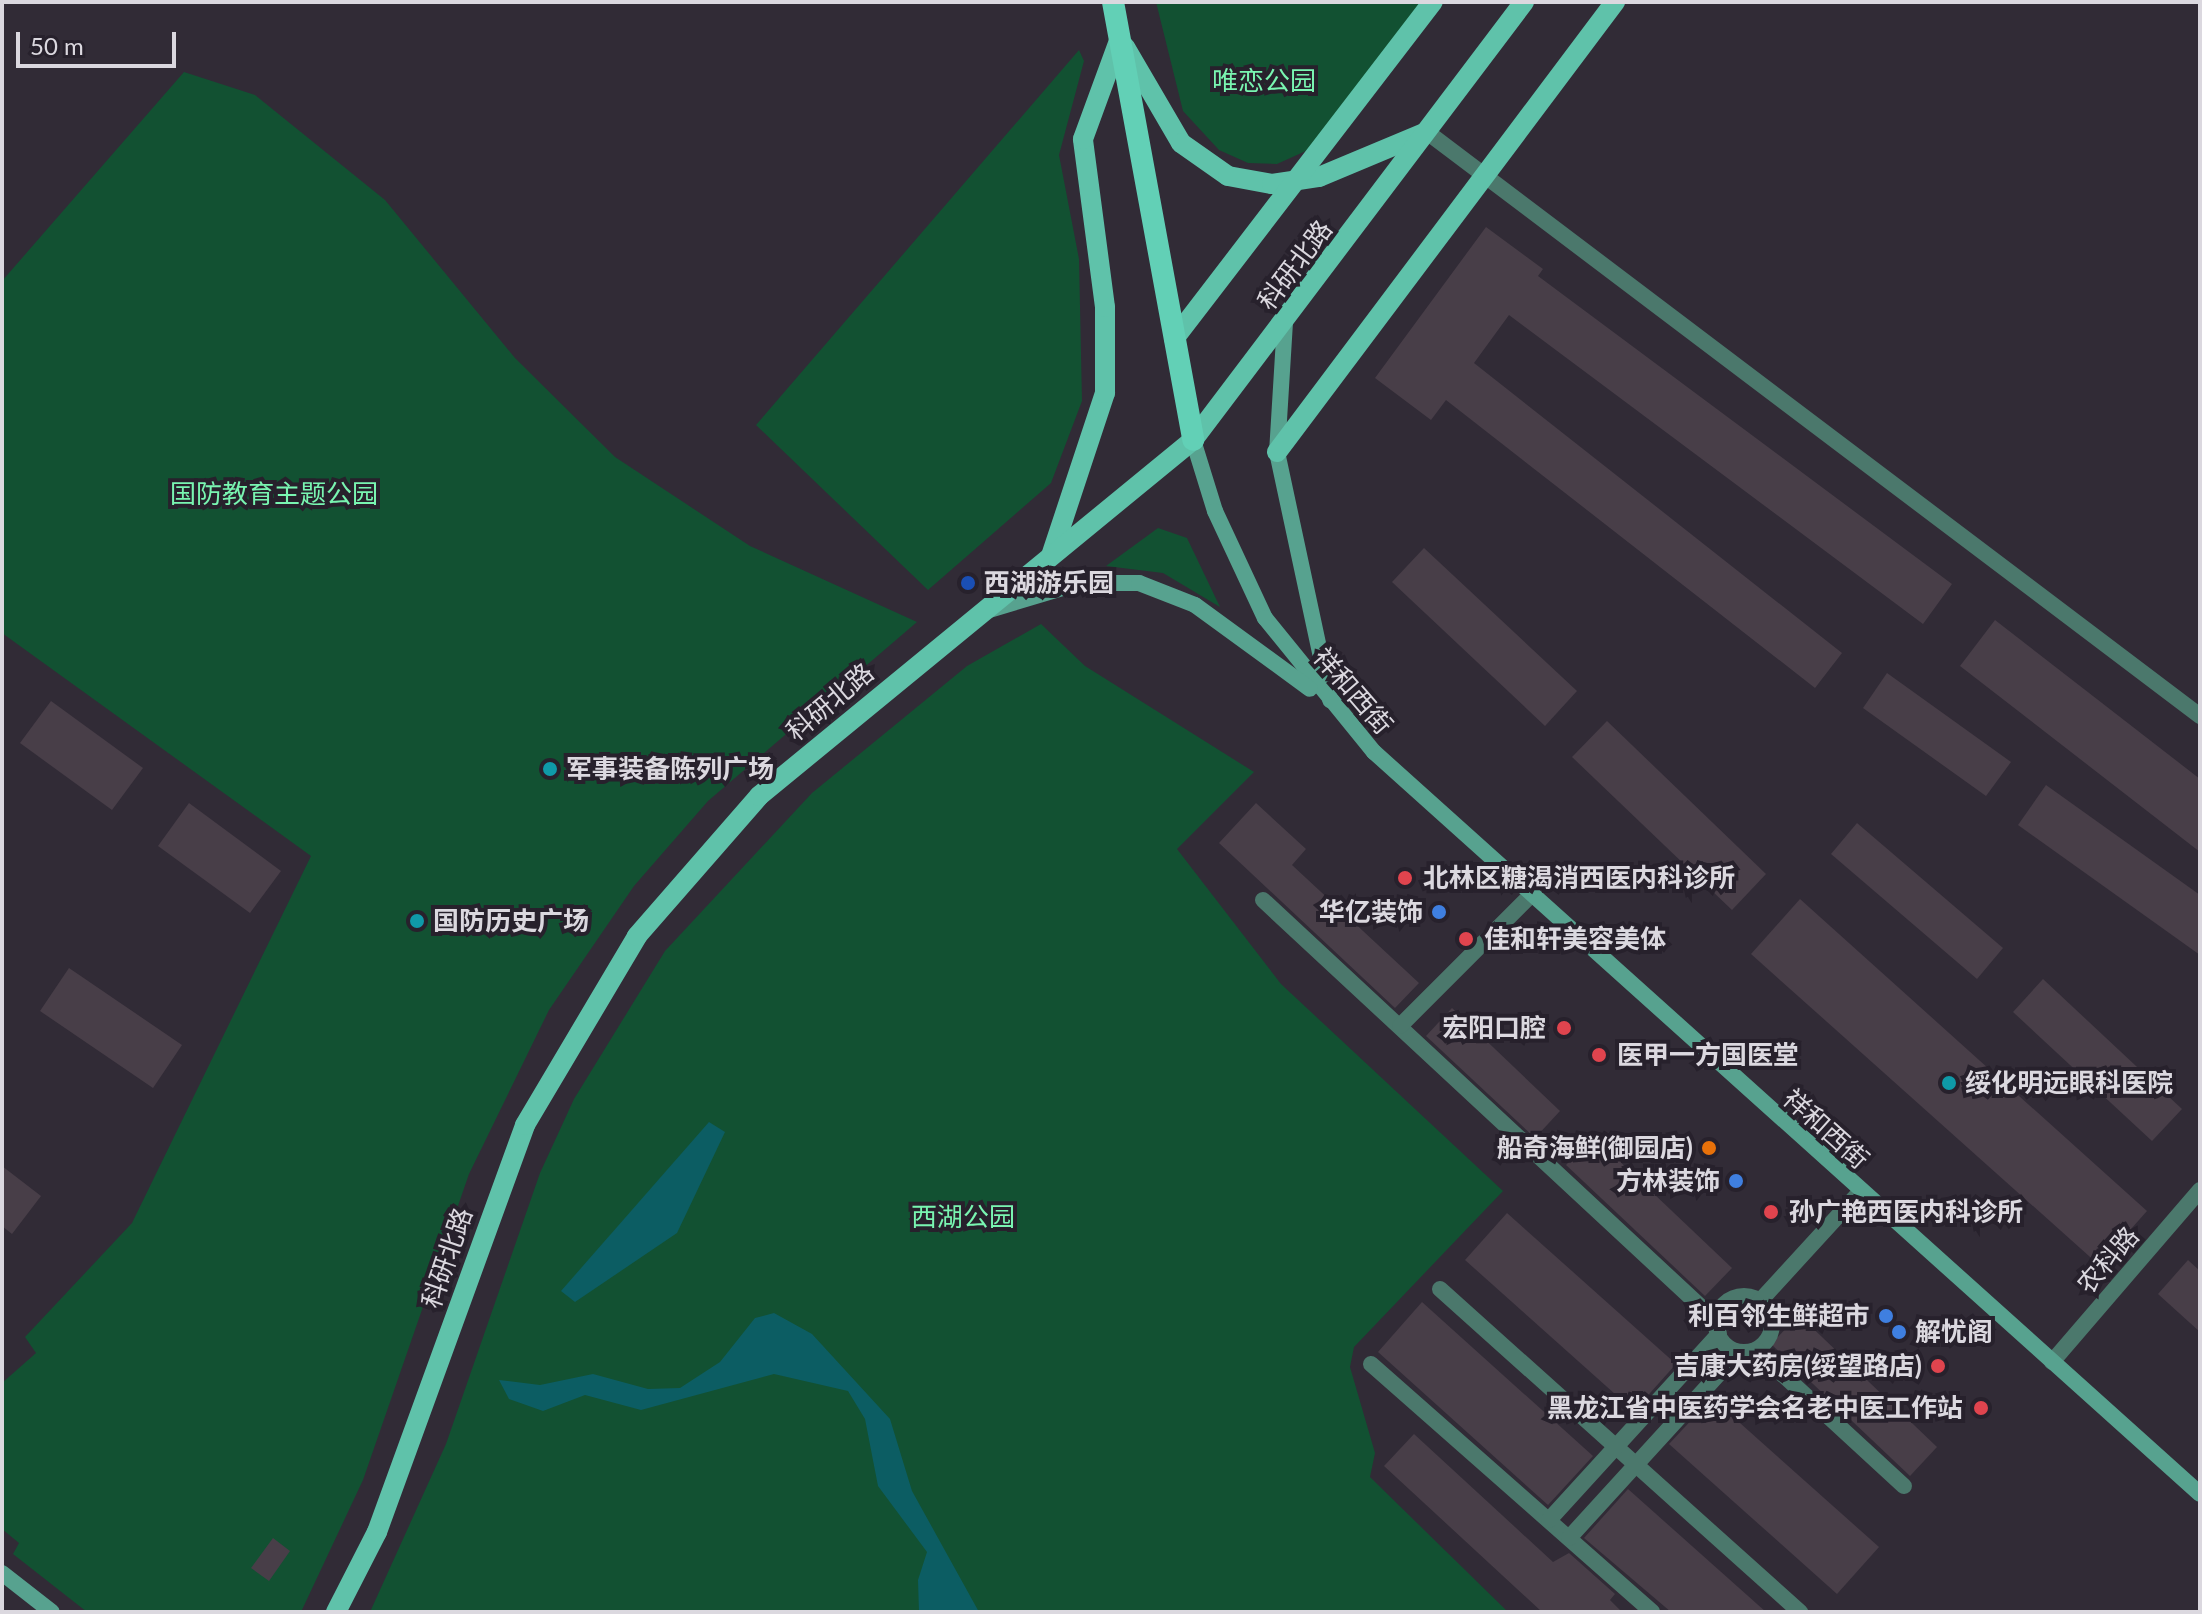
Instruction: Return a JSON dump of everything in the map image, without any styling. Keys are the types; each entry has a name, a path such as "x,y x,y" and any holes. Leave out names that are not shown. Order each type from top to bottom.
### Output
{"highway":[{"path":"1113,2 1193,440"}],"main road":[{"path":"1174,339 1433,2"},
{"name":"科研北路","path":"336,1612 377,1532 525,1125 580,1024 637,936 759,796 1193,440 1524,2"},
{"path":"1277,452 1488,176 1615,2"},
{"path":"1120,38 1161,116 1204,164 1251,182 1297,181 1427,132"},
{"path":"1051,556 1105,393 1105,307 1083,139 1120,38"},
{"path":"1285,322 1277,452 1332,706"},
{"name":"祥和西街","path":"1193,440 1215,511 1265,618 1332,706 1530,896 2200,1494"},
{"path":"980,612 1079,583 1139,583 1195,605 1332,706"},
{"path":"2,1573 52,1612"}],"street":[{"path":"1427,132 2200,716"},
{"path":"1400,1026 1530,896"},
{"path":"1263,900 1718,1328 1904,1486"},
{"name":"农科路","path":"2052,1362 2200,1190"},
{"path":"1760,1301 1860,1192"},
{"path":"1440,1289 1800,1612"},
{"path":"1549,1520 1718,1328 1733,1299 1760,1301"},
{"path":"1569,1538 1772,1324 1760,1301"},
{"path":"1371,1364 1652,1612"}],"green space":[{"name":"唯恋公园","path":"1156,2 1428,2 1308,150 1277,164 1248,163 1219,150 1183,111"},
{"path":"1079,50 1084,61 1059,155 1079,259 1082,401 1051,483 928,590 756,425"},
{"name":"国防教育主题公园","path":"184,72 255,95 385,200 515,358 615,457 750,546 917,622 708,801 634,886 549,1010 469,1174 363,1480 301,1612 87,1612 13,1554 19,1543 2,1529 2,1383 36,1353 25,1337 132,1223 311,856 2,633 2,281"},
{"path":"1158,528 1187,538 1220,607 1163,573 1106,566"},
{"name":"西湖公园","path":"1041,624 1085,666 1254,772 1177,849 1281,984 1503,1191 1354,1347 1350,1367 1375,1453 1370,1477 1508,1612 370,1612 446,1444 540,1173 574,1099 665,951 812,793 967,666"}],"water":[{"path":"709,1122 725,1132 677,1233 575,1302 561,1291"},
{"path":"774,1313 812,1334 890,1419 912,1491 979,1612 919,1612 918,1580 927,1552 878,1486 865,1419 848,1391 774,1374 641,1410 585,1395 543,1411 509,1399 499,1380 540,1385 593,1374 648,1389 680,1388 720,1362 755,1318"}],"building":[{"path":"1486,227 1543,269 1538,276 1952,584 1923,624 1509,315 1474,363 1842,653 1815,688 1446,400 1431,420 1375,378"},
{"path":"1424,548 1577,691 1545,726 1392,582"},
{"path":"1995,620 2200,779 2200,852 1960,666"},
{"path":"1887,673 2011,762 1986,796 1863,708"},
{"path":"51,701 143,768 112,810 20,743"},
{"path":"1607,721 1766,874 1732,910 1572,757"},
{"path":"2046,785 2200,895 2200,955 2018,825"},
{"path":"189,803 281,871 250,913 158,846"},
{"path":"1256,803 1306,849 1292,865 1419,983 1395,1008 1219,843"},
{"path":"1857,823 2003,948 1977,979 1831,854"},
{"name":"绥化明远眼科医院","path":"1800,899 2147,1211 2099,1265 1751,954"},
{"path":"69,968 182,1045 153,1088 40,1011"},
{"path":"2043,979 2182,1109 2152,1141 2013,1012"},
{"path":"1452,1008 1560,1111 1535,1138 1426,1036"},
{"path":"1593,1136 1732,1268 1705,1296 1566,1165"},
{"path":"2,1166 41,1196 12,1234 2,1226"},
{"path":"1507,1213 1676,1364 1634,1411 1465,1260"},
{"path":"2188,1260 2200,1271 2200,1332 2158,1294"},
{"path":"1422,1302 1593,1456 1548,1505 1378,1352"},
{"path":"1799,1315 1937,1447 1910,1476 1771,1344"},
{"path":"1712,1398 1879,1547 1837,1594 1669,1444"},
{"path":"1414,1434 1553,1562 1569,1553 1615,1594 1610,1600 1622,1612 1542,1612 1384,1466"},
{"path":"1628,1489 1766,1612 1671,1612 1584,1538"},
{"path":"273,1538 290,1551 269,1581 251,1568"}],"place":[{"name":"西湖游乐园","path":"968,583"},
{"name":"军事装备陈列广场","path":"550,769"},
{"name":"北林区糖渴消西医内科诊所","path":"1405,878"},
{"name":"华亿装饰","path":"1439,912"},
{"name":"国防历史广场","path":"417,921"},
{"name":"佳和轩美容美体","path":"1466,939"},
{"name":"宏阳口腔","path":"1564,1028"},
{"name":"医甲一方国医堂","path":"1599,1055"},
{"name":"绥化明远眼科医院","path":"1949,1083"},
{"name":"船奇海鲜(御园店)","path":"1709,1148"},
{"name":"方林装饰","path":"1736,1181"},
{"name":"孙广艳西医内科诊所","path":"1771,1212"},
{"name":"利百邻生鲜超市","path":"1886,1316"},
{"name":"解忧阁","path":"1899,1332"},
{"name":"吉康大药房(绥望路店)","path":"1938,1366"},
{"name":"黑龙江省中医药学会名老中医工作站","path":"1981,1408"}]}
